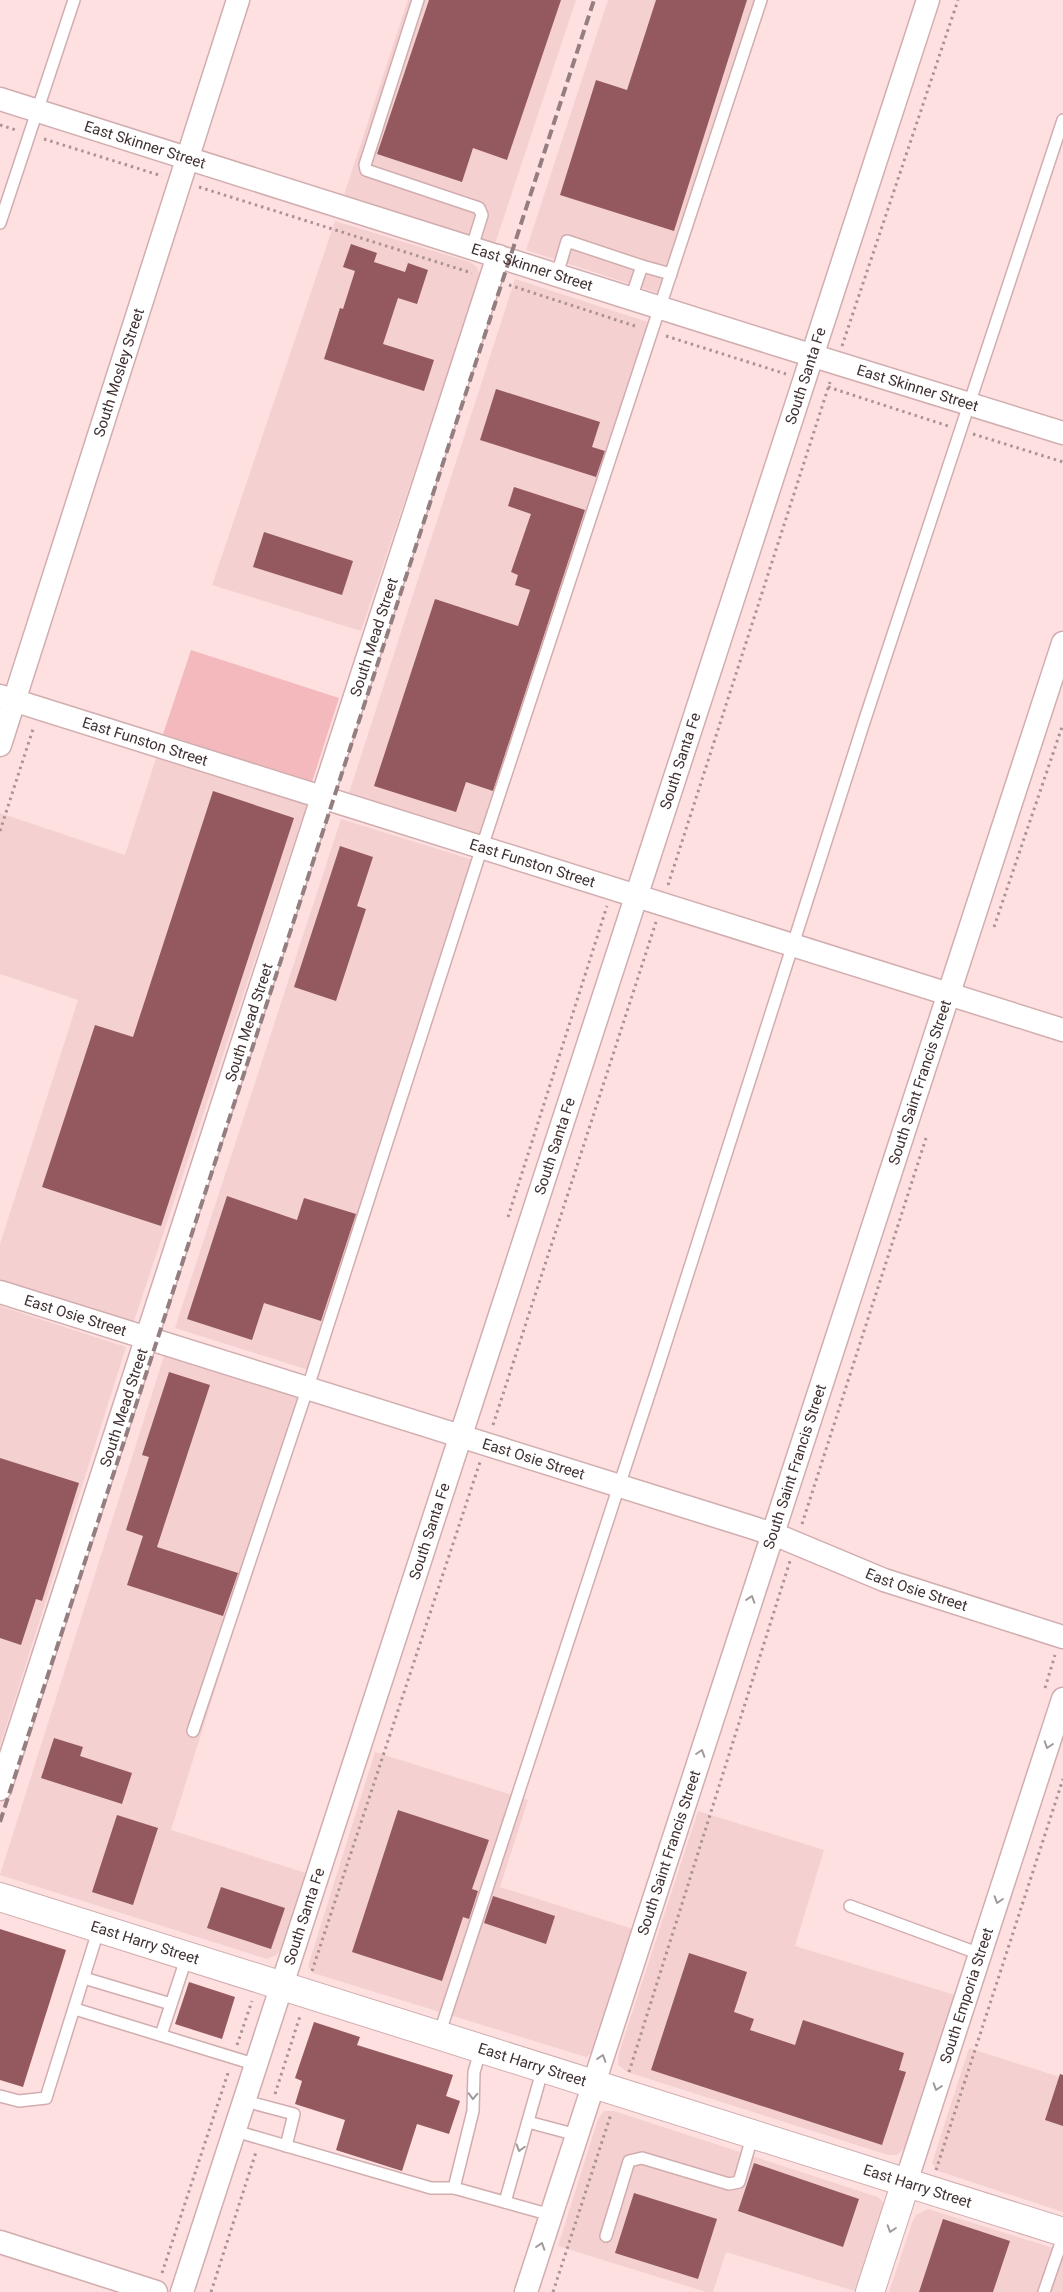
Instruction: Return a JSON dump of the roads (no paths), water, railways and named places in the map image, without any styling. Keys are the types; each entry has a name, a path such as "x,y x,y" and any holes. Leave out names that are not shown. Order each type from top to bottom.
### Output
{"street":[{"name":"South Mosley Street","path":"0,745 7,699 180,182 238,0"},
{"name":"South Santa Fe","path":"182,2292 928,0"},
{"name":"East Skinner Street","path":"0,99 660,308 1063,433"},
{"name":"South Mead Street","path":"0,1789 5,1759 323,798 498,256"},
{"name":"South Saint Francis Street","path":"526,2292 1063,643"},
{"name":"East Funston Street","path":"7,699 1063,1030"},
{"name":"East Osie Street","path":"0,1292 772,1534 884,1580 1063,1637"},
{"name":"South Emporia Street","path":"870,2292 1063,1699"},
{"name":"East Harry Street","path":"0,1897 1063,2232"},
{"path":"0,2242 156,2292"}],"lane":[{"path":"0,223 74,0"},
{"path":"418,0 366,170 480,208 482,215 472,247"},
{"path":"194,1731 761,0"},
{"path":"439,2035 960,430 1063,120"},
{"path":"557,275 567,241 671,274"},
{"path":"631,298 642,266"},
{"path":"850,1906 980,1954"},
{"path":"0,2096 18,2101 46,2098 99,1928"},
{"path":"161,2035 187,1956"},
{"path":"84,1978 171,2004"},
{"path":"75,2009 257,2065"},
{"path":"454,2188 473,2111 474,2072 481,2048"},
{"path":"505,2202 543,2068"},
{"path":"245,2101 294,2114 286,2146"},
{"path":"528,2122 577,2135"},
{"path":"235,2131 431,2188 454,2188 551,2215"},
{"path":"606,2236 630,2161 642,2158 729,2184 738,2182 753,2134"},
{"path":"1044,2292 1063,2237"}],"railway":[{"path":"0,1822 594,0"}]}
